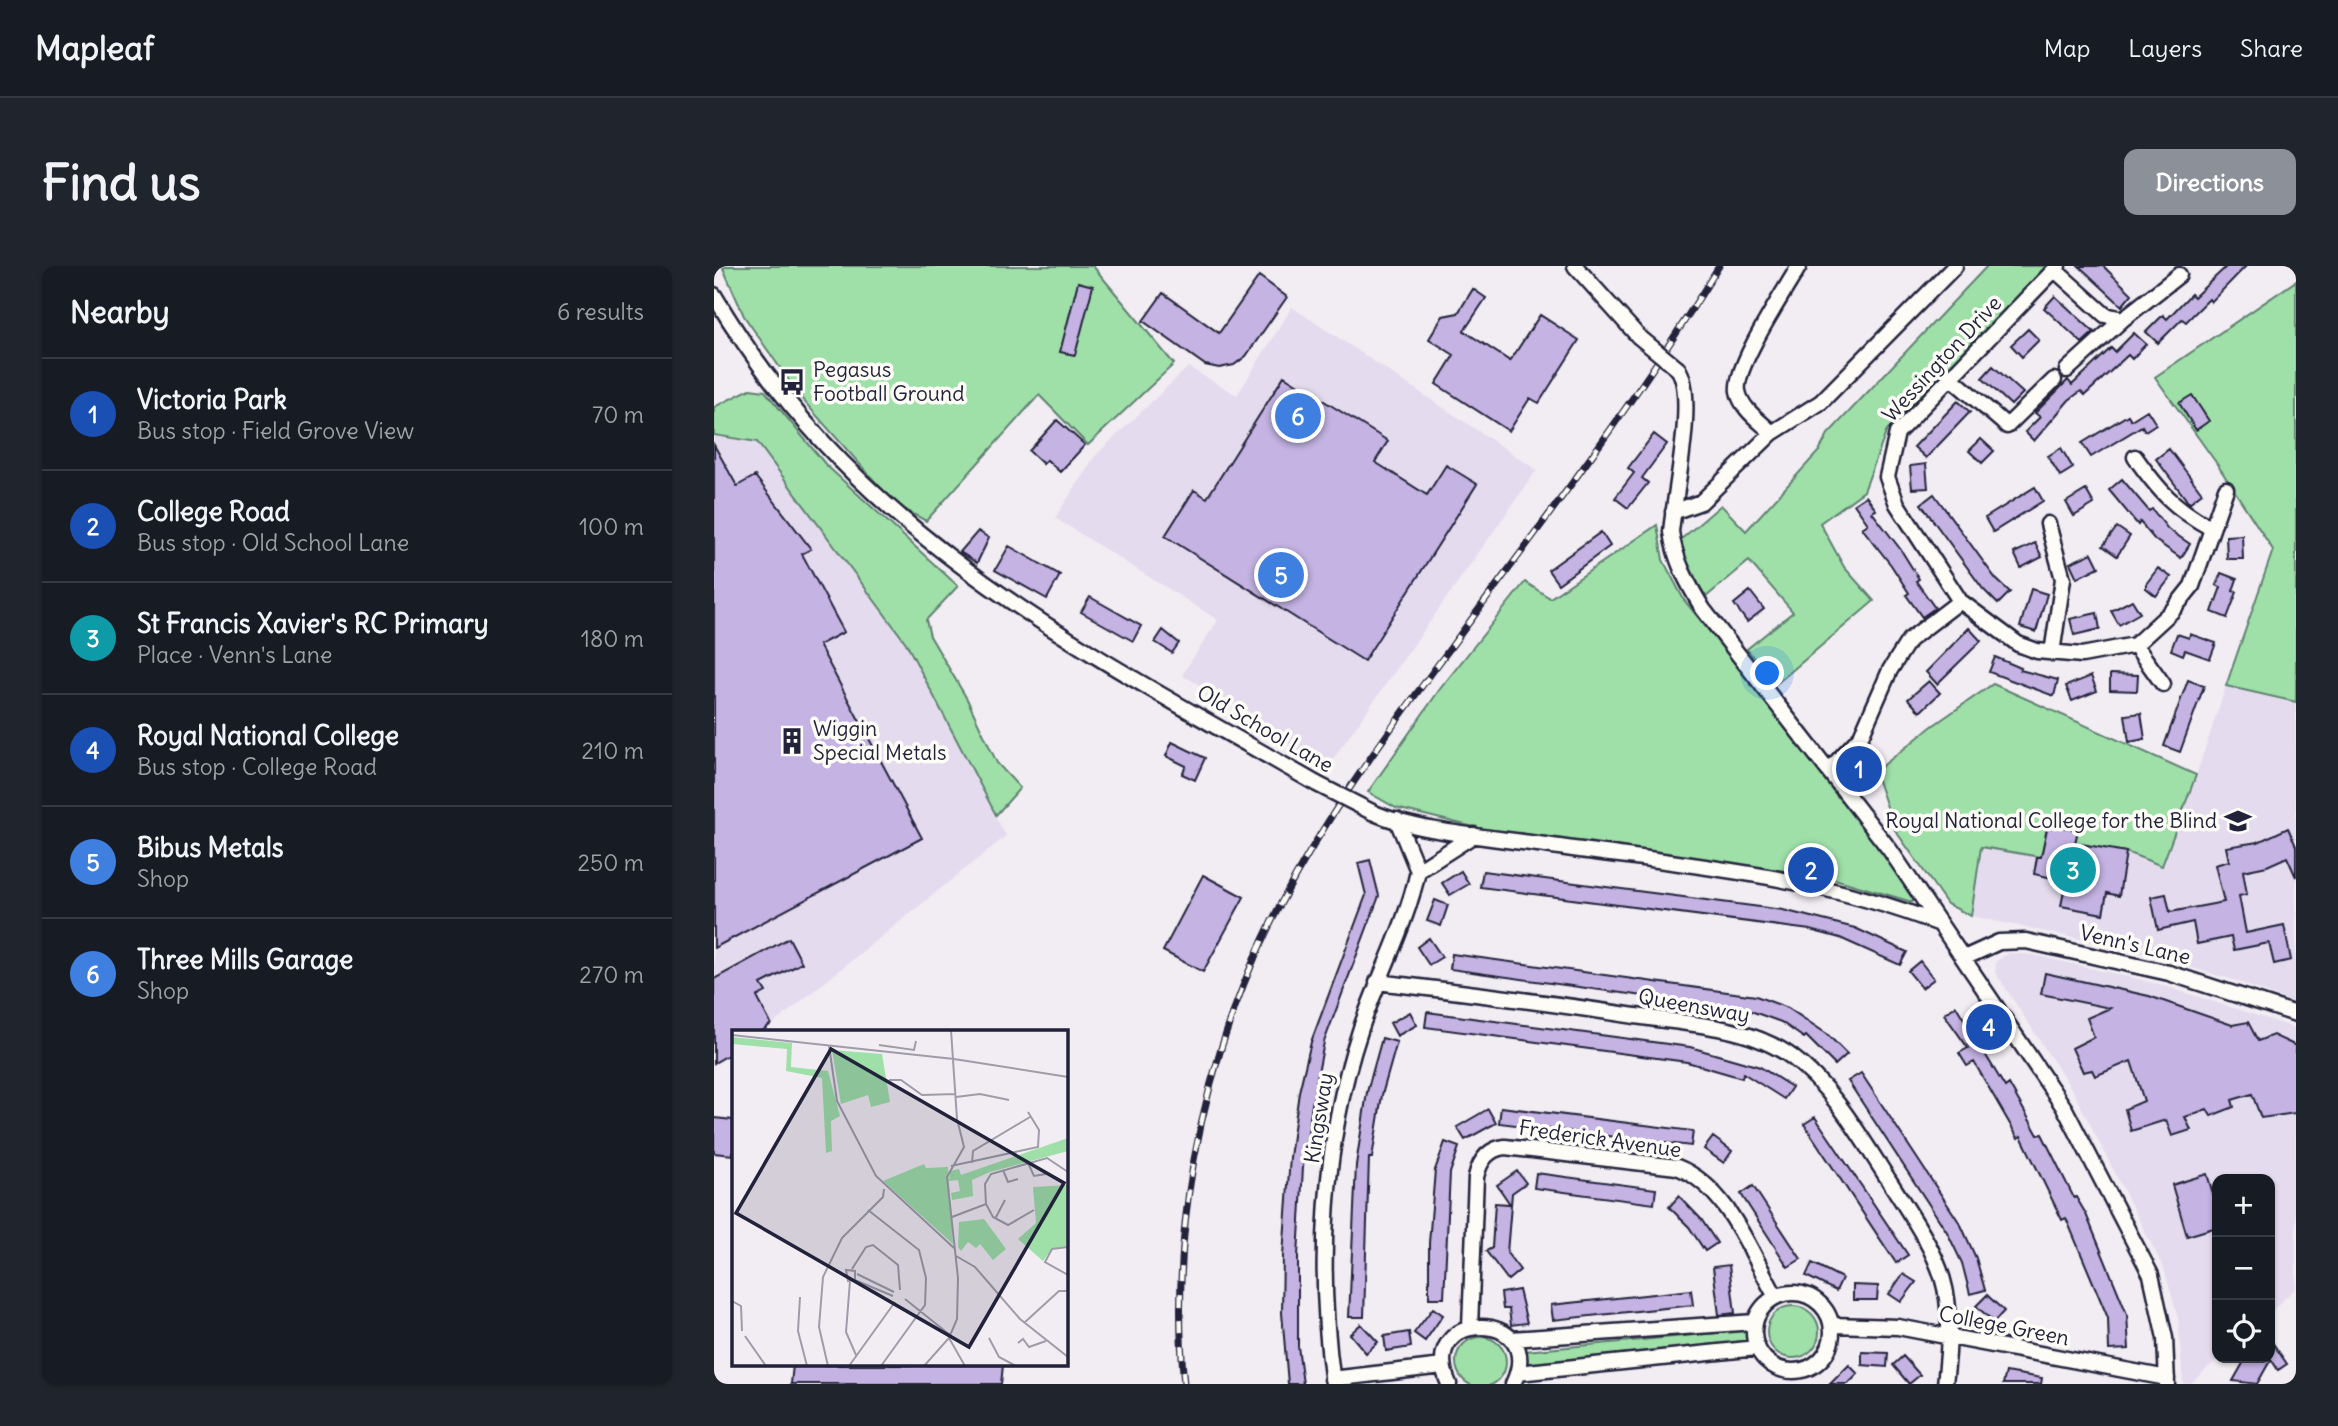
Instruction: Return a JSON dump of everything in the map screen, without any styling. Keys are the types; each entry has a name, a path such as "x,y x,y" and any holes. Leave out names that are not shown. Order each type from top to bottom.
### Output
{"street":[{"path":"1576,266 1638,336 1678,369 1684,381 1685,418 1672,512 1673,550 1690,588 1703,609 1830,769 1941,924 2065,1109 2151,1275 2164,1329 2167,1381"},
{"path":"1772,433 1747,410 1742,400 1738,391 1741,368 1799,266"},
{"path":"1672,512 1701,502 1772,433 1821,402 1955,266"},
{"path":"2057,268 2105,315 2123,319"},
{"name":"Wessington Drive","path":"1960,601 1897,504 1887,477 1897,433 2057,268"},
{"path":"2067,370 2123,319 2179,275"},
{"name":"Old School Lane","path":"714,295 747,352 801,419 846,468 921,537 973,578 1041,622 1317,784 1371,811 1397,820 1474,835 1809,883 1892,906 1941,924"},
{"path":"1950,377 2007,426 2054,380"},
{"path":"2135,457 2163,496 2185,514 2211,528"},
{"path":"1830,769 1861,736 1890,670 1909,640 1960,601 2018,644 2052,653 2082,655 2135,645 2172,611 2192,586 2226,489"},
{"path":"2048,524 2063,579 2052,653"},
{"path":"2135,645 2163,684"},
{"path":"1397,820 1418,871 1474,835"},
{"name":"Kingsway","path":"1332,1382 1325,1278 1334,1149 1349,1067 1418,871"},
{"name":"Venn's Lane","path":"1964,958 1999,942 2026,942 2169,973 2296,1014"},
{"name":"Queensway","path":"1377,982 1550,1003 1733,1031 1793,1057 1835,1103 1930,1244 1946,1281 1950,1337 1945,1384"},
{"name":"Frederick Avenue","path":"1470,1327 1476,1177 1479,1164 1486,1155 1495,1148 1505,1147 1677,1167 1693,1173 1717,1193 1776,1297"},
{"path":"1801,1294 1815,1300 1826,1310 1832,1325 1827,1352 1817,1363 1787,1378 1772,1366 1757,1348 1755,1322 1762,1308 1776,1297 1801,1294"},
{"path":"1511,1339 1755,1322"},
{"name":"College Green","path":"1832,1325 1873,1324 2167,1381"},
{"path":"1449,1384 1443,1366 1451,1340 1470,1327 1493,1327 1511,1339 1519,1358 1515,1379 1757,1348"},
{"path":"1332,1382 1443,1366"}],"shaded area":[{"path":"1292,307 1537,470 1326,769 1292,750 1282,732 1182,675 1218,620 1055,518 1095,456 1188,367 1237,395"},
{"path":"714,435 757,442 906,643 1006,836 765,1030 732,1030 732,1055 714,1065"},
{"path":"1993,684 2196,775 2226,686 2296,702 2296,1004 2233,980 2131,950 1971,916 1947,904 1895,830 1875,772 1931,727"},
{"path":"2009,953 2034,955 2159,984 2296,1028 2296,1288 2275,1307 2275,1174 2212,1174 2213,1363 2190,1384 2183,1384 2178,1318 2164,1269 2074,1093 1995,972 1996,961"}],"green space":[{"path":"1093,266 1174,364 1088,445 1039,395 926,521 895,504 801,398 744,316 723,268"},
{"path":"1987,266 2048,266 1887,430 1864,491 1820,523 1844,567 1874,601 1775,685 1747,649 1793,612 1749,561 1706,597 1689,569 1679,541 1721,505 1746,531 1819,451 1828,434"},
{"path":"2296,281 2296,702 2226,686 2273,550 2215,461 2155,377"},
{"path":"750,389 765,391 826,465 958,586 926,620 930,636 967,699 997,763 1020,788 996,815 906,643 757,442 714,435 714,407"},
{"path":"1657,525 1663,560 1684,600 1824,774 1915,897 1912,902 1828,877 1478,828 1396,808 1368,792 1440,689 1525,582 1550,598"},
{"path":"1993,684 2196,775 2162,866 2126,852 2075,843 2078,830 2048,824 2041,857 1981,847 1971,916 1947,904 1895,830 1875,772 1931,727"},
{"path":"1793,1306 1812,1313 1819,1332 1812,1351 1793,1358 1774,1351 1767,1332 1774,1313"},
{"path":"1747,1330 1749,1342 1525,1366 1526,1351"},
{"path":"1481,1337 1499,1344 1506,1362 1499,1380 1481,1387 1463,1380 1456,1362 1463,1344"}],"building":[{"path":"2079,266 2103,266 2132,294 2122,306"},
{"path":"2227,266 2246,266 2211,302 2209,299 2186,322 2182,319 2158,343 2146,332 2163,315 2167,319 2191,294 2194,297"},
{"path":"1259,276 1287,297 1246,356 1234,365 1219,368 1205,365 1143,321 1163,293 1219,333"},
{"path":"1078,282 1093,286 1075,355 1060,352"},
{"path":"1473,289 1486,298 1464,331 1510,361 1540,315 1579,340 1539,403 1530,398 1509,431 1436,384 1454,355 1429,339 1443,316 1458,313"},
{"path":"2055,296 2094,332 2082,343 2044,308"},
{"path":"2028,329 2039,340 2022,357 2011,345"},
{"path":"2134,333 2146,344 2132,359 2128,355 2085,395 2081,391 2069,400 2034,441 2025,432 2040,417 2035,413 2068,380 2072,385 2111,348 2115,352"},
{"path":"1993,366 2023,393 2011,405 1982,378"},
{"path":"1284,376 1388,441 1375,462 1427,495 1446,465 1477,484 1364,661 1165,536 1194,490 1207,498"},
{"path":"2192,395 2209,421 2196,430 2179,403"},
{"path":"1958,401 1970,412 1926,458 1914,447"},
{"path":"2147,410 2156,424 2145,431 2142,426 2091,457 2082,443 2128,415 2131,420"},
{"path":"1057,420 1085,445 1060,472 1047,460 1043,464 1029,451"},
{"path":"1654,434 1667,444 1642,478 1648,483 1628,508 1615,498 1634,473 1628,468"},
{"path":"1981,439 1994,451 1982,463 1969,451"},
{"name":"Wiggin Special Metals","path":"714,445 737,486 755,476 811,549 802,554 844,632 819,645 922,838 714,948"},
{"path":"2061,448 2073,468 2060,476 2048,456"},
{"path":"2169,449 2202,493 2189,503 2156,459"},
{"path":"1926,464 1928,488 1912,489 1910,466"},
{"path":"2122,479 2149,511 2152,509 2168,529 2190,544 2181,558 2155,540 2140,522 2138,525 2109,490"},
{"path":"2035,487 2043,501 1993,532 1985,518"},
{"path":"2086,490 2094,504 2074,516 2066,502"},
{"path":"1934,494 1996,579 2010,592 1998,604 1983,589 1921,504"},
{"path":"1866,496 1876,510 1872,512 1901,550 1919,579 1916,581 1935,608 1922,617 1906,595 1909,593 1891,565 1862,528 1868,524 1854,504"},
{"path":"2117,527 2130,536 2117,556 2103,546"},
{"path":"978,531 989,538 977,563 960,552"},
{"path":"1601,532 1610,546 1558,584 1548,570"},
{"path":"2242,535 2243,559 2227,559 2226,536"},
{"path":"2035,543 2042,557 2021,568 2014,553"},
{"path":"1009,546 1060,575 1047,599 995,570"},
{"path":"2092,553 2099,567 2077,578 2070,563"},
{"path":"2158,568 2171,577 2156,596 2146,588 2146,584"},
{"path":"2221,573 2237,579 2233,591 2237,592 2227,618 2212,612 2221,587 2216,585"},
{"path":"2031,589 2047,594 2036,632 2020,627"},
{"path":"1750,591 1764,609 1747,622 1734,604"},
{"path":"1090,597 1141,626 1133,641 1081,612"},
{"path":"2132,600 2140,613 2119,625 2111,611"},
{"path":"2097,613 2100,629 2074,635 2070,619"},
{"path":"1969,628 1981,641 1937,684 1926,672"},
{"path":"1163,630 1179,643 1172,653 1155,642"},
{"path":"2177,634 2189,638 2190,634 2216,643 2210,659 2185,650 2183,655 2171,650"},
{"path":"1995,657 2021,668 2020,670 2058,680 2054,696 1989,672"},
{"path":"2110,674 2138,675 2137,691 2110,690"},
{"path":"2091,676 2097,691 2072,701 2066,686"},
{"path":"2188,680 2204,686 2180,752 2164,746"},
{"path":"1929,681 1940,693 1920,712 1908,699"},
{"path":"2141,713 2145,739 2129,742 2125,715"},
{"path":"1172,742 1205,758 1195,780 1182,774 1186,766 1166,756"},
{"path":"2048,824 2078,830 2075,843 2126,852 2119,896 2107,893 2103,914 2061,906 2066,881 2034,874 2037,857 2041,857"},
{"path":"2288,828 2296,846 2296,877 2287,857 2267,866 2243,871 2247,894 2239,896 2246,933 2284,925 2291,960 2274,964 2269,943 2234,950 2231,937 2197,944 2193,922 2158,930 2151,897 2166,894 2170,912 2224,902 2215,865 2229,861 2226,847 2258,842"},
{"path":"1370,860 1379,896 1324,1042 1312,1105 1303,1167 1298,1256 1298,1346 1303,1384 1288,1384 1282,1313 1283,1255 1290,1157 1299,1092 1311,1042 1366,895 1358,863"},
{"path":"1461,871 1469,884 1450,895 1442,883"},
{"path":"1483,871 1783,910 1855,928 1907,952 1900,965 1840,938 1810,930 1480,887"},
{"path":"1203,875 1244,897 1203,972 1163,951"},
{"path":"1435,900 1448,905 1441,926 1427,921"},
{"path":"789,938 802,963 761,984 766,992 757,997 771,1024 764,1030 732,1030 732,1053 714,1063 714,979"},
{"path":"1429,938 1442,957 1429,965 1417,947"},
{"path":"1452,954 1756,996 1788,1008 1827,1034 1847,1054 1835,1065 1806,1036 1804,1038 1781,1022 1737,1006 1736,1009 1450,969"},
{"path":"1920,961 1934,979 1922,988 1908,971"},
{"path":"2045,973 2149,996 2232,1025 2248,1022 2258,1041 2273,1035 2296,1046 2296,1113 2261,1118 2252,1094 2232,1100 2234,1107 2211,1116 2207,1109 2185,1117 2191,1130 2172,1136 2166,1120 2131,1131 2125,1109 2144,1101 2131,1061 2095,1076 2092,1070 2083,1072 2072,1048 2094,1037 2087,1018 2110,1008 2041,994"},
{"path":"1956,1006 2005,1087 2009,1084 2038,1135 2042,1134 2074,1198 2076,1197 2086,1214 2127,1314 2129,1349 2109,1350 2108,1318 2066,1218 2062,1220 2021,1136 2018,1138 1974,1062 1967,1066 1959,1053 1968,1048 1944,1014"},
{"path":"1410,1012 1417,1025 1397,1036 1390,1023"},
{"path":"1427,1012 1690,1047 1760,1067 1792,1087 1784,1099 1743,1073 1742,1078 1687,1062 1425,1027"},
{"path":"1382,1038 1397,1042 1382,1095 1372,1158 1369,1158 1364,1317 1349,1317 1356,1165 1367,1092"},
{"path":"1861,1073 1961,1225 1976,1258 1985,1290 1970,1294 1962,1263 1947,1232 1848,1081"},
{"path":"1501,1107 1693,1131 1691,1146 1499,1123"},
{"path":"1488,1109 1496,1123 1465,1140 1457,1127"},
{"path":"1815,1117 1908,1255 1896,1263 1804,1124"},
{"path":"714,1118 732,1120 732,1155 714,1153"},
{"path":"1713,1137 1732,1151 1724,1163 1704,1149"},
{"path":"1445,1142 1459,1147 1450,1173 1444,1298 1429,1298 1429,1243 1435,1170"},
{"path":"1517,1171 1526,1183 1512,1193 1507,1253 1520,1270 1508,1280 1486,1251 1492,1248 1495,1203 1510,1204 1497,1185"},
{"path":"1536,1173 1656,1189 1654,1204 1534,1188"},
{"path":"2207,1174 2212,1190 2212,1228 2187,1236 2172,1185"},
{"path":"1753,1186 1801,1259 1788,1267 1741,1194"},
{"path":"1679,1196 1701,1219 1717,1243 1705,1251 1689,1227 1669,1207"},
{"path":"1812,1263 1842,1278 1836,1291 1806,1276"},
{"path":"1729,1265 1735,1313 1719,1315 1713,1267"},
{"path":"1903,1274 1916,1282 1901,1302 1889,1294"},
{"path":"1853,1285 1878,1286 1877,1300 1853,1300"},
{"path":"1519,1290 1527,1323 1511,1325 1509,1309 1503,1309 1501,1293"},
{"path":"1691,1290 1693,1305 1553,1320 1551,1305"},
{"path":"1987,1295 2004,1311 1994,1322 1976,1306"},
{"path":"1433,1308 1443,1315 1425,1341 1414,1333"},
{"path":"1361,1324 1378,1342 1366,1353 1350,1334"},
{"path":"1409,1332 1411,1347 1386,1351 1384,1336"},
{"path":"2275,1346 2287,1364 2278,1370 2274,1363"},
{"path":"1862,1352 1888,1353 1887,1367 1862,1365"},
{"path":"1903,1356 1920,1375 1909,1384 1893,1365"},
{"path":"2243,1363 2269,1363 2257,1384 2233,1381"},
{"path":"1849,1365 1858,1374 1848,1384 1830,1384"},
{"path":"793,1366 1003,1366 1001,1384 791,1384"},
{"path":"2006,1372 2042,1378 2041,1384 2003,1384"}],"railway":[{"path":"1184,1384 1181,1273 1194,1161 1220,1052 1238,999 1278,908 1347,793 1398,719 1623,412 1719,266"}],"place":[{"name":"Pegasus Football Ground","path":"792,382"},
{"name":"Three Mills Garage","path":"1298,416"},
{"name":"Bibus Metals","path":"1281,575"},
{"name":"Wiggin Special Metals","path":"792,741"},
{"name":"Victoria Park","path":"1859,769"},
{"name":"Royal National College for the Blind","path":"2238,821"},
{"name":"College Road","path":"1811,870"},
{"name":"St Francis Xavier's RC Primary","path":"2073,870"},
{"name":"Royal National College","path":"1989,1027"}]}
